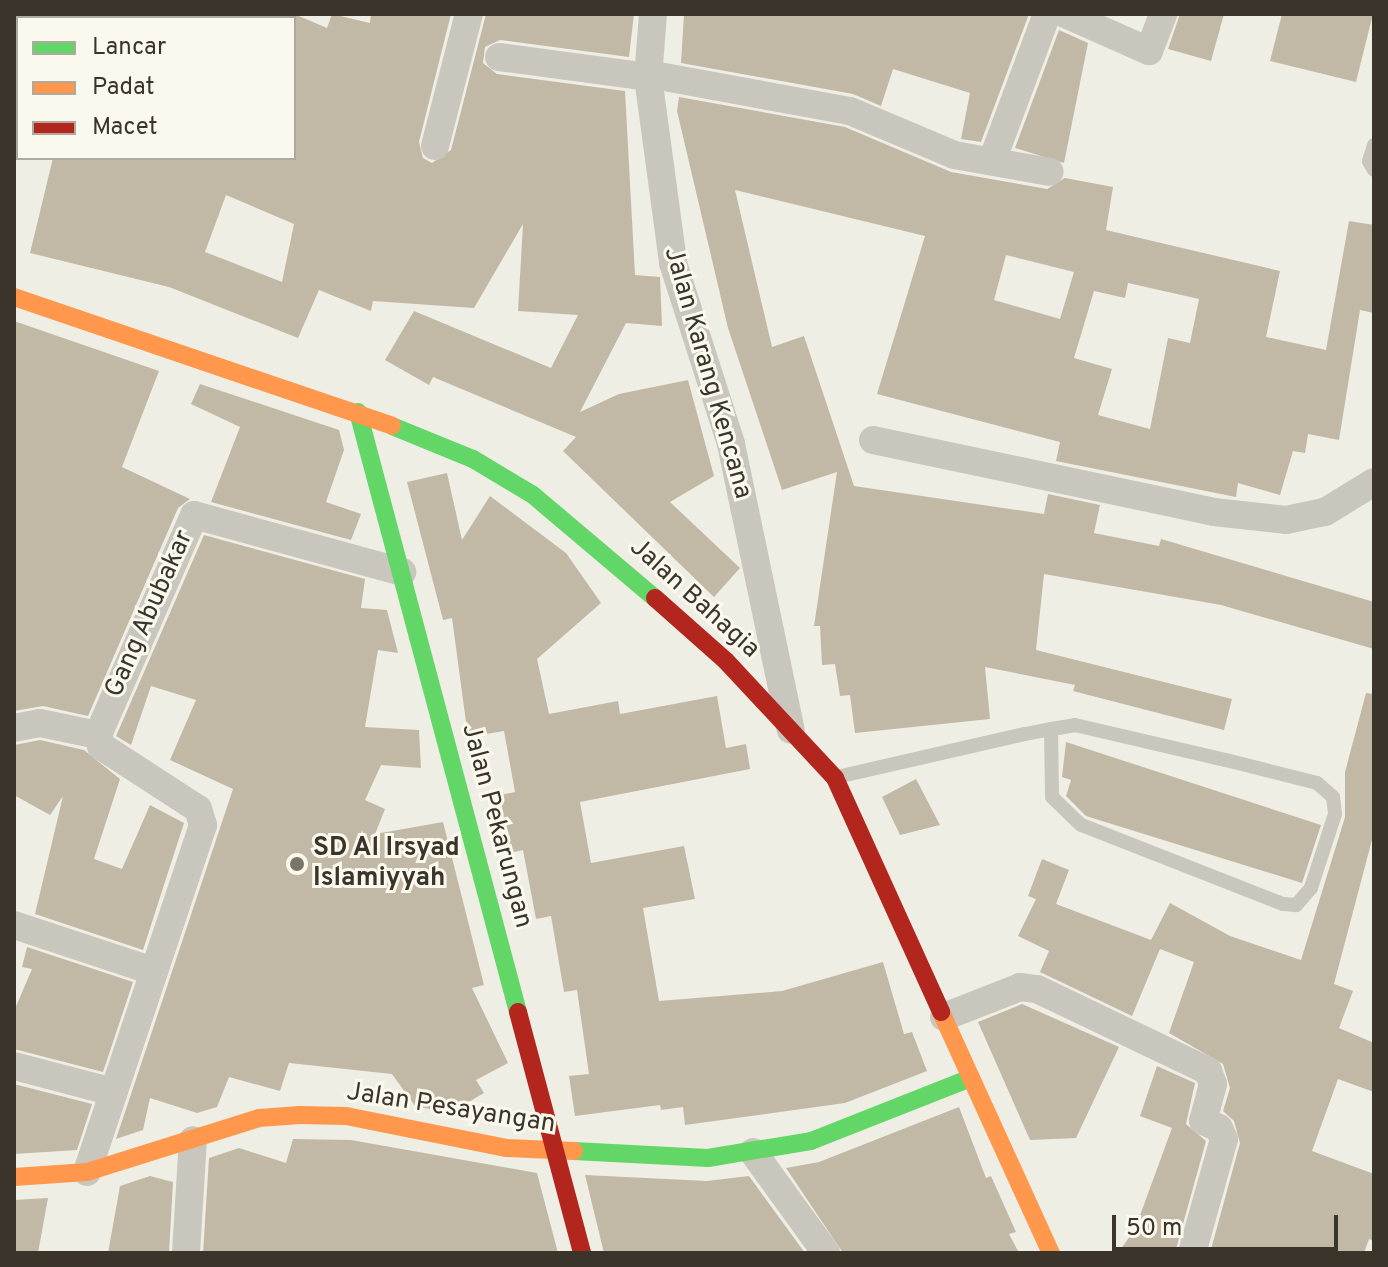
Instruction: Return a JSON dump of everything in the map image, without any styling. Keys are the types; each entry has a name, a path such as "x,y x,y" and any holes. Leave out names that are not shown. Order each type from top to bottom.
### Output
{"street":[{"path":"435,146 469,14"},
{"name":"Jalan Karang Kencana","path":"653,14 648,75 673,263 731,444 791,730"},
{"path":"992,161 1047,14"},
{"path":"1065,14 1149,51 1163,14"},
{"path":"499,57 648,75 850,111 954,155 1050,172"},
{"name":"Jalan Bahagia","path":"14,297 358,412 473,459 533,495 726,661 835,778 1051,1253"},
{"name":"Jalan Pekarungan","path":"358,412 582,1253"},
{"path":"873,440 1214,512 1286,520 1325,512 1374,482"},
{"name":"Gang Abubakar","path":"98,735 194,515 402,572"},
{"path":"14,728 40,723 98,735 101,746 198,809 203,820 87,1172"},
{"path":"14,925 153,971"},
{"path":"944,1017 1020,987 1037,989 1208,1071 1213,1084 1203,1121 1219,1128 1224,1139 1192,1253"},
{"path":"14,1066 113,1092"},
{"name":"Jalan Pesayangan","path":"14,1177 87,1172 259,1118 346,1116 556,1153 708,1158 811,1141 971,1078"},
{"path":"189,1252 193,1140"},
{"path":"753,1152 826,1253"}],"lane":[{"path":"1374,145 1369,161 1374,170"},
{"path":"835,778 1051,729 1075,725 1317,783 1333,797 1335,814 1311,888 1296,905 1283,904 1081,825 1052,797 1051,729"}],"building":[{"path":"294,14 327,28 332,14 370,23 371,14 451,14 419,142 423,158 432,163 451,150 486,14 634,14 629,57 500,40 485,47 483,63 497,74 625,91 635,275 660,277 662,326 626,323 580,412 619,394 688,380 714,476 670,502 740,568 714,597 563,451 576,437 433,377 429,385 385,360 414,311 551,368 578,315 518,311 523,224 474,308 373,301 371,311 319,290 298,338 169,287 30,253 53,160 296,160","holes":["226,195 294,224 282,282 205,252"]},
{"path":"684,14 1029,14 981,142 961,139 970,93 893,69 881,106 853,94 681,63"},
{"path":"1180,14 1224,14 1211,61 1168,49"},
{"path":"1282,14 1373,14 1356,82 1270,61"},
{"path":"1059,30 1088,43 1064,163 1015,148"},
{"path":"679,97 845,127 951,172 1047,189 1065,178 1113,187 1106,230 1280,271 1266,337 1326,350 1349,221 1374,225 1374,313 1360,310 1339,440 1308,434 1305,453 1293,451 1280,495 1238,483 1236,497 1056,461 1060,442 877,394 925,236 735,190 772,347 804,336 854,486 1044,514 1048,494 1100,505 1094,533 1159,546 1161,539 1374,602 1374,649 1221,605 1044,574 1036,650 1232,699 1224,730 1073,691 1075,685 985,667 990,719 855,733 850,695 840,696 835,664 822,665 820,626 814,626 837,472 782,490 728,328 677,111","holes":["1006,255 1074,272 1060,319 994,300","1128,283 1199,299 1190,343 1168,338 1150,429 1098,415 1112,369 1074,358 1094,291 1125,298"]},
{"path":"14,321 159,371 122,467 190,499 178,508 88,716 43,706 14,711"},
{"path":"200,384 339,430 344,450 326,502 361,514 351,540 211,502 240,427 191,404"},
{"path":"447,473 462,540 490,496 566,553 601,603 537,659 549,714 618,701 620,714 717,696 726,748 746,744 750,769 580,802 591,863 684,846 695,899 643,908 659,1001 782,991 883,962 904,1034 912,1032 927,1071 845,1103 685,1125 683,1107 661,1110 660,1105 575,1116 569,1076 589,1074 577,990 564,992 551,916 536,919 523,850 510,853 500,795 515,792 504,731 468,737 452,618 443,620 407,482"},
{"path":"204,535 365,579 361,608 387,610 398,653 378,650 365,727 419,730 421,768 381,765 365,800 385,809 375,834 443,822 484,985 472,988 508,1063 476,1080 484,1093 450,1113 415,1106 392,1074 289,1063 280,1091 229,1077 217,1107 197,1113 150,1098 143,1130 116,1139 233,789 170,760 196,700 151,686 131,745 116,736"},
{"path":"1366,693 1374,694 1374,832 1334,984 1353,991 1339,1028 1374,1043 1374,1092 1338,1079 1312,1151 1374,1174 1374,1241 1369,1239 1364,1253 1210,1253 1240,1143 1234,1121 1223,1111 1230,1088 1223,1064 1169,1033 1194,962 1160,949 1132,1016 1040,972 1049,951 1018,936 1036,899 1028,896 1042,859 1069,870 1056,904 1151,940 1170,903 1230,936 1301,960 1345,817 1345,772"},
{"path":"40,740 84,750 120,779 94,859 122,869 150,805 184,823 143,950 35,914 63,796 50,815 14,795 14,745"},
{"path":"1066,742 1321,825 1302,883 1086,816 1066,796 1071,780 1062,777"},
{"path":"916,779 940,825 900,835 882,797"},
{"path":"27,947 133,982 103,1072 14,1049 14,1011 32,969 22,967"},
{"path":"1022,1004 1119,1047 1076,1138 1030,1140 978,1022"},
{"path":"1157,1066 1195,1083 1186,1124 1206,1141 1175,1253 1118,1253 1135,1229 1172,1128 1140,1116"},
{"path":"14,1084 92,1104 77,1150 14,1154"},
{"path":"959,1107 986,1178 991,1176 1016,1232 1009,1234 1019,1253 843,1253 786,1168 819,1162"},
{"path":"293,1139 351,1140 537,1173 558,1253 203,1253 209,1158 239,1148 286,1163"},
{"path":"585,1175 707,1181 749,1176 805,1253 604,1253"},
{"path":"150,1176 173,1182 169,1253 108,1253 120,1186"},
{"path":"48,1198 38,1253 14,1253 14,1200"}],"traffic: fast":[{"path":"358,412 518,1012"},
{"path":"392,426 473,459 533,495 655,598"},
{"path":"574,1151 708,1158 811,1141 971,1078"}],"traffic: slow":[{"path":"14,297 392,426"},
{"path":"941,1012 1051,1253"},
{"path":"14,1177 87,1172 259,1118 300,1115 346,1116 506,1148 574,1151"}],"traffic: jam":[{"path":"655,598 726,661 835,778 941,1012"},
{"path":"518,1012 582,1253"}],"place":[{"name":"SD Al Irsyad Islamiyyah","path":"297,864"}]}
